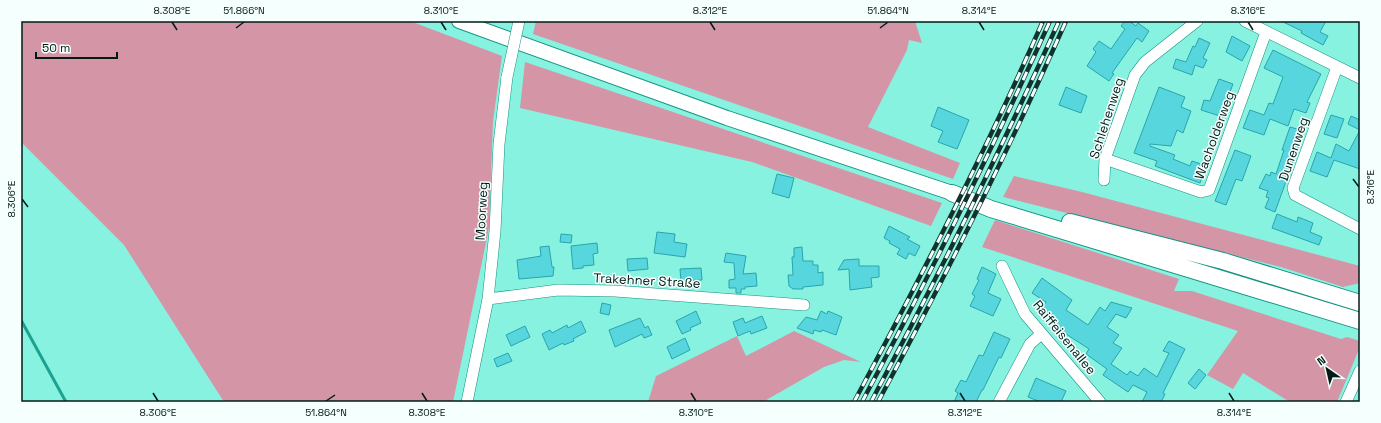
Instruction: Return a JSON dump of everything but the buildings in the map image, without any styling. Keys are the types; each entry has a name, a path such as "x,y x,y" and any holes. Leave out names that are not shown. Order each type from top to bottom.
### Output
{"highway":[{"path":"952,192 1223,261 1360,303"},
{"path":"952,192 991,209 1356,320"}],"main road":[{"path":"459,21 727,118 952,192"}],"street":[{"name":"Moorweg","path":"467,402 488,298 495,231 499,144 507,77 519,21"},
{"name":"Schlehenweg","path":"1104,180 1105,159 1135,75 1145,62 1197,21"},
{"path":"1245,21 1360,78"},
{"name":"Wacholderweg","path":"1105,159 1201,192 1209,190 1266,32"},
{"name":"Dunenweg","path":"1337,67 1293,188 1295,195 1360,229"},
{"name":"Raiffeisenallee","path":"1002,266 1025,314 1100,402"},
{"name":"Trakehner Straße","path":"488,298 558,290 615,291 804,305"},
{"path":"999,402 1030,344 1041,334"},
{"path":"1346,402 1360,371"}],"shaded area":[{"path":"21,21 410,21 502,56 493,121 489,228 453,402 224,402 124,245 21,142"},
{"path":"536,21 915,21 922,43 909,40 907,50 868,127 960,163 953,179 533,34"},
{"path":"525,62 942,203 931,226 752,162 520,108"},
{"path":"1014,176 1082,192 1360,266 1360,283 1343,287 1281,267 1003,197"},
{"path":"995,220 1179,279 1174,291 1192,291 1341,339 1347,337 1360,341 1360,347 1337,402 1290,402 1243,373 1233,389 1207,375 1238,331 982,247"},
{"path":"794,331 861,362 844,360 824,367 764,402 648,402 656,376 737,336 746,356"}],"waterway":[{"path":"21,320 66,402"}],"railway":[{"path":"854,402 904,308 976,166 1043,21"},
{"path":"862,402 959,213 1006,117 1050,21"},
{"path":"871,402 968,213 1015,117 1059,21"},
{"path":"878,402 976,213 1066,21"}]}
